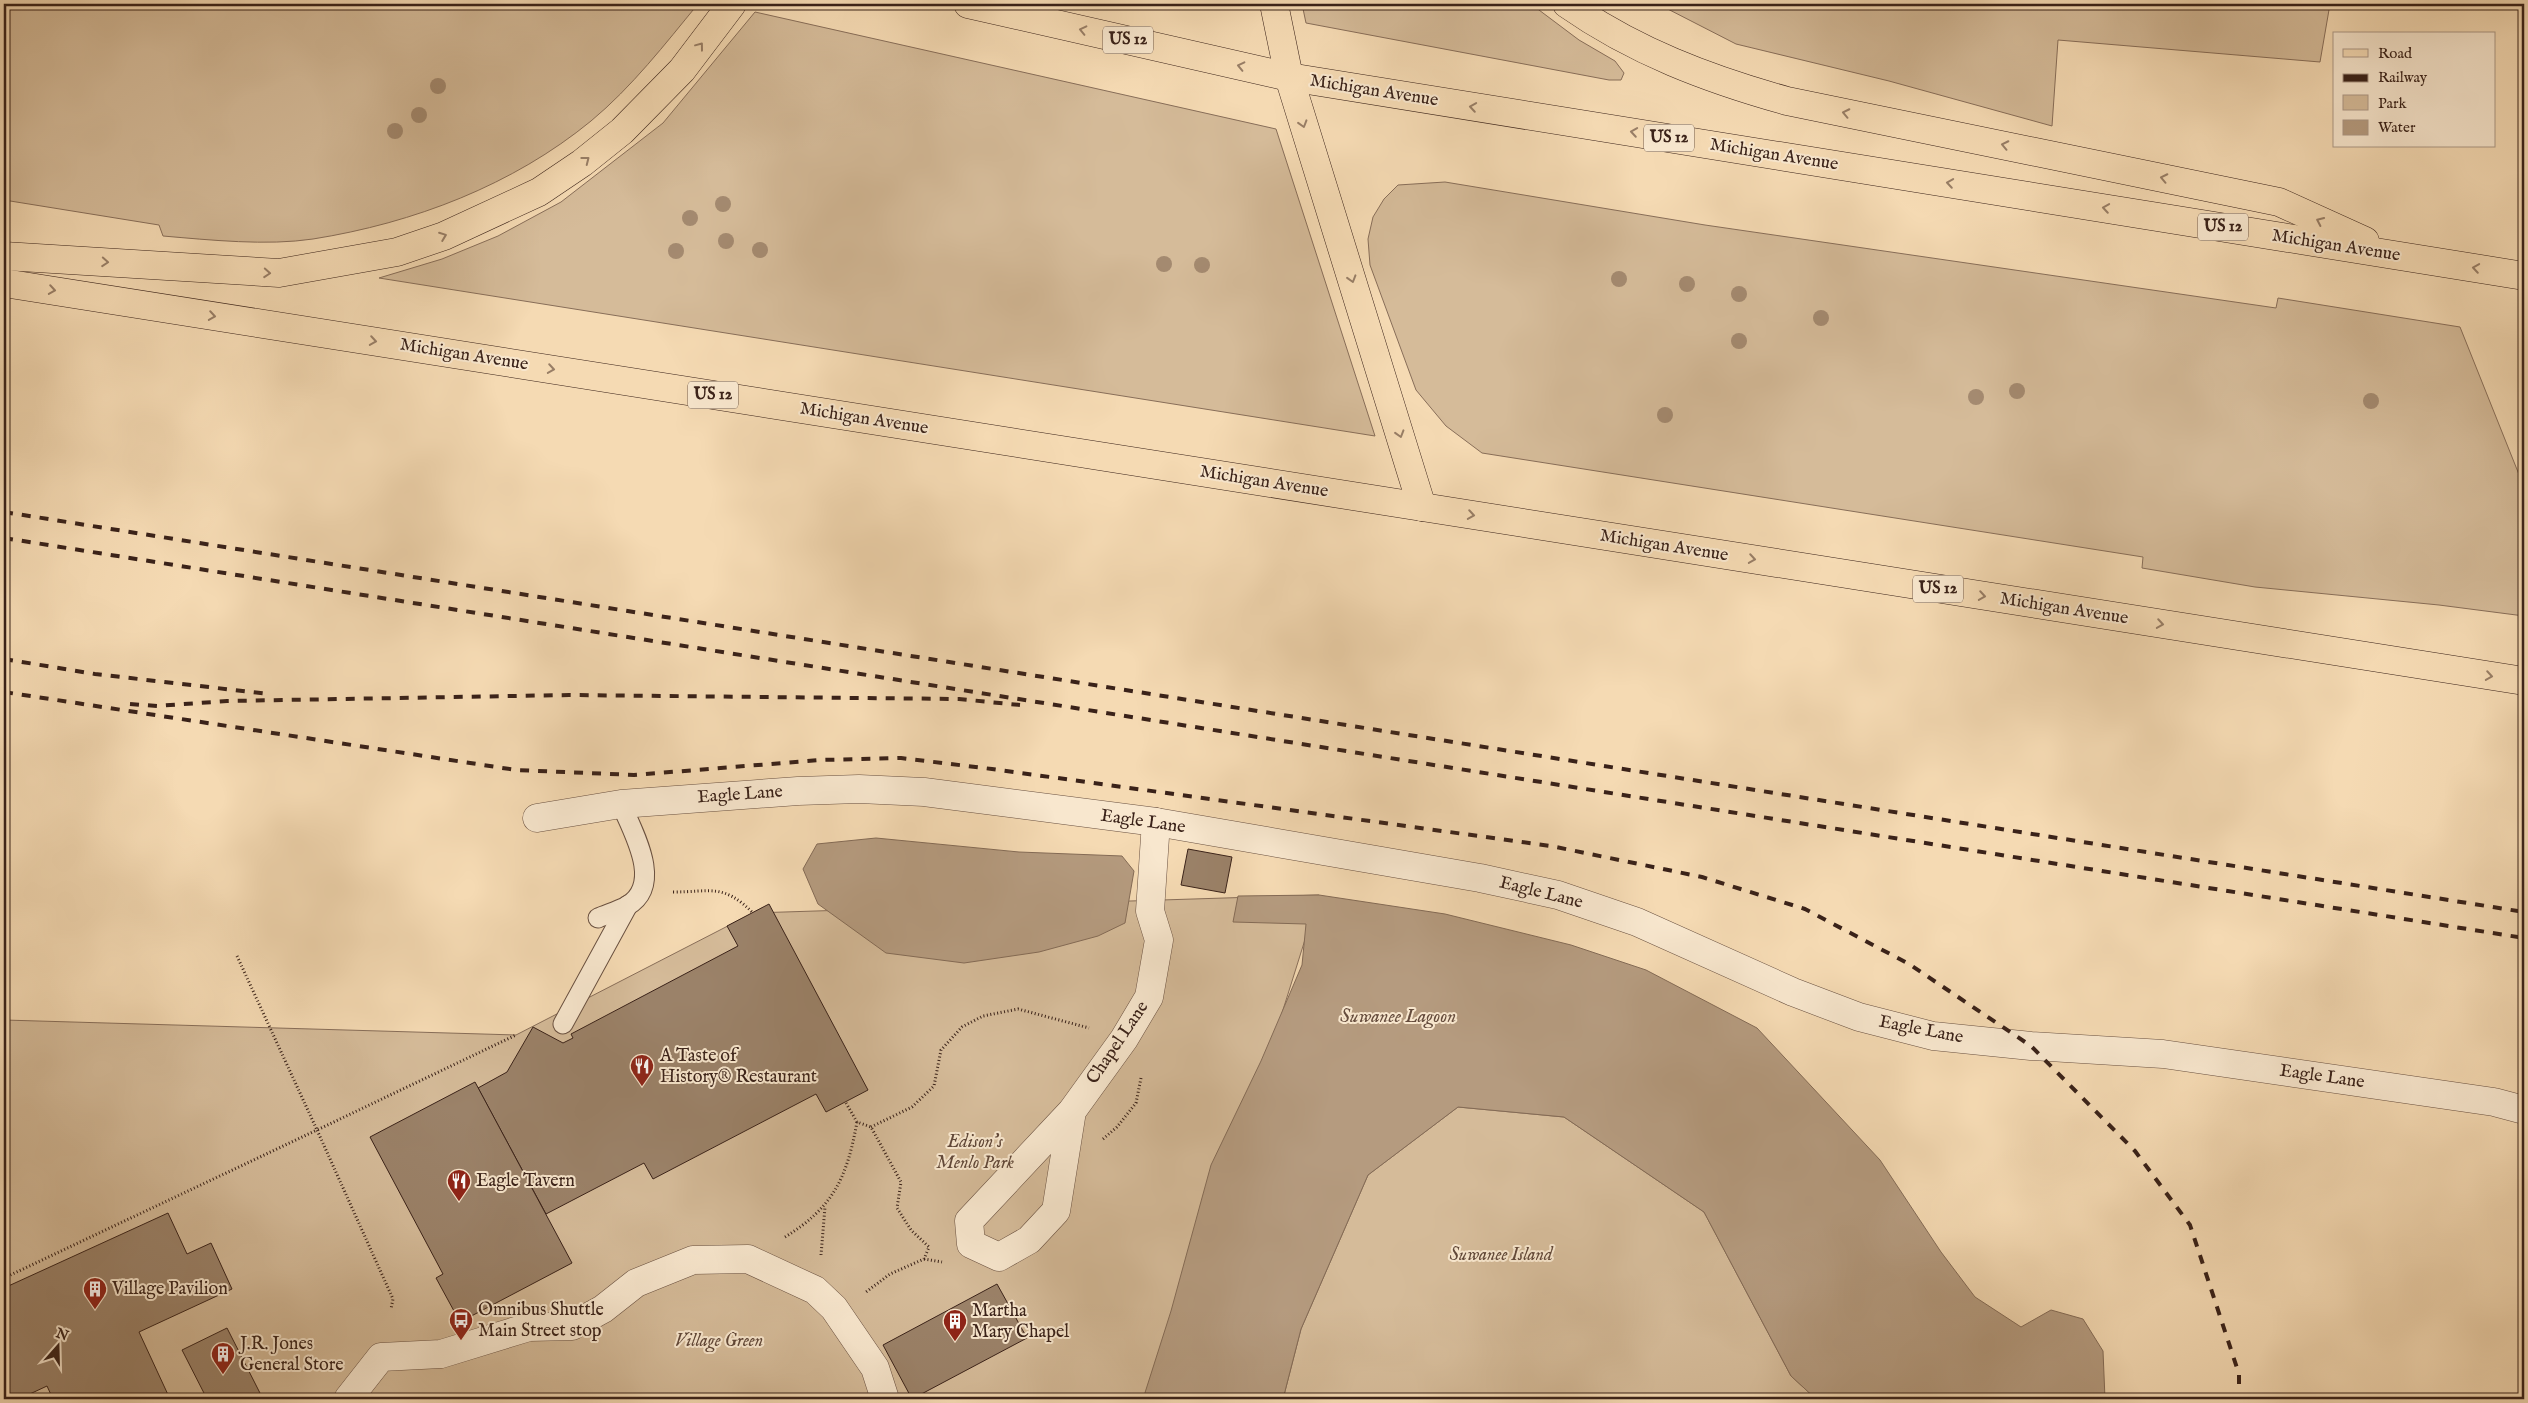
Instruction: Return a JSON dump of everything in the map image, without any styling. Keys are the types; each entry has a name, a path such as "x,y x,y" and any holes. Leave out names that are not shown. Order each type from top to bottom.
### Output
{"main road":[{"path":"4,256 279,273 397,252 444,236 539,192 582,163 622,131 682,70 732,4"},
{"name":"Michigan Avenue","path":"968,4 1289,77 2524,276"},
{"path":"1274,4 1289,77 1422,507"},
{"path":"1567,4 1608,30 1653,54 1692,71 1755,92 1787,101 2279,202 2396,256"},
{"name":"Michigan Avenue","path":"4,283 2524,681"}],"street":[{"name":"Eagle Lane","path":"537,818 621,804 798,791 859,789 924,792 1156,822 1480,878 1558,895 1637,922 1793,992 1851,1014 1933,1036 2031,1046 2163,1054 2494,1102 2524,1110"},
{"name":"Chapel Lane","path":"1072,1111 1056,1211 1029,1240 999,1257 971,1244 969,1221 1072,1111 1124,1039 1150,996 1159,940 1150,912 1156,822"},
{"path":"348,1399 381,1358 441,1354 528,1327 572,1326 603,1309 636,1284 693,1260 748,1259 824,1299 874,1368 885,1399"}],"lane":[{"path":"563,1024 628,905 642,888 645,866 621,804"},
{"path":"598,918 628,905"}],"path":[{"path":"642,888 674,892 720,890 738,897 753,912"},
{"path":"237,956 393,1299 391,1309"},
{"path":"4,1278 516,1035"},
{"path":"825,1207 822,1251 824,1299 872,1289 890,1274 924,1259 929,1247 911,1230 897,1208 901,1182 889,1156 871,1127 857,1122 846,1102"},
{"path":"748,1259 788,1236 825,1207 844,1174 857,1122"}],"green space":[{"path":"4,4 698,4 648,65 606,108 561,144 529,164 461,198 425,212 388,223 313,239 258,242 163,236 159,225 4,200"},
{"path":"1302,4 1531,4 1579,40 1615,61 1624,73 1621,80 1609,80 1306,23"},
{"path":"1658,4 2330,4 2320,62 2058,40 2052,126 1889,81 1736,44"},
{"path":"755,12 1276,129 1375,436 379,278 442,259 498,236 561,202 663,123"},
{"path":"1445,182 1705,225 2276,308 2278,298 2460,327 2524,487 2524,616 2439,605 2255,587 2142,568 2143,557 1482,453 1446,426 1416,390 1370,265 1368,239 1373,217 1384,199 1398,185"},
{"name":"Edison's Menlo Park","path":"1319,895 1161,1399 4,1399 4,1020 516,1035 753,913"},
{"name":"Suwanee Island","path":"1458,1107 1564,1117 1704,1212 1791,1376 1816,1399 1283,1399 1301,1329 1368,1175"}],"water":[{"path":"876,838 1019,852 1122,856 1134,871 1125,923 1098,936 1039,952 964,963 886,953 818,904 803,869 817,844"},
{"name":"Suwanee Lagoon","path":"1319,895 1445,914 1571,945 1646,970 1757,1028 1880,1160 1941,1252 1975,1297 2021,1327 2051,1310 2083,1319 2103,1351 2105,1399 1816,1399 1791,1376 1704,1212 1564,1117 1458,1107 1368,1175 1301,1329 1283,1399 1143,1399 1171,1311 1211,1165 1261,1061 1302,965 1306,924 1233,922 1238,896"}],"building":[{"path":"1188,849 1232,857 1225,893 1181,885"},
{"path":"769,904 868,1090 826,1112 816,1094 653,1179 644,1163 546,1214 478,1088 507,1072 533,1027 563,1043 573,1038 571,1034 738,946 727,926"},
{"path":"475,1082 572,1263 460,1322 436,1278 443,1274 370,1137"},
{"name":"Village Pavilion","path":"168,1213 187,1254 211,1243 232,1289 139,1332 170,1399 53,1399 47,1386 19,1399 4,1399 4,1288"},
{"name":"Martha Mary Chapel","path":"997,1284 1027,1338 912,1399 883,1345"},
{"name":"J.R. Jones General Store","path":"227,1328 263,1399 207,1399 182,1350"}],"railway":[{"path":"4,512 2524,912"},
{"path":"4,538 2524,938"},
{"path":"4,659 95,674 269,694"},
{"path":"4,692 516,770 634,775 820,760 901,758 1551,846 1702,877 1805,909 1909,964 2031,1046 2135,1151 2190,1225 2239,1374 2239,1399"},
{"path":"130,704 157,706 227,701 569,695 959,699 1020,705"}],"place":[{"name":"A Taste of History® Restaurant","path":"642,1087"},
{"name":"Eagle Tavern","path":"459,1202"},
{"name":"Village Pavilion","path":"95,1310"},
{"name":"Omnibus Shuttle Main Street stop","path":"461,1341"},
{"name":"Martha Mary Chapel","path":"955,1342"},
{"name":"J.R. Jones General Store","path":"223,1375"}],"park label":[{"name":"Village Green","path":"719,1341"}]}
